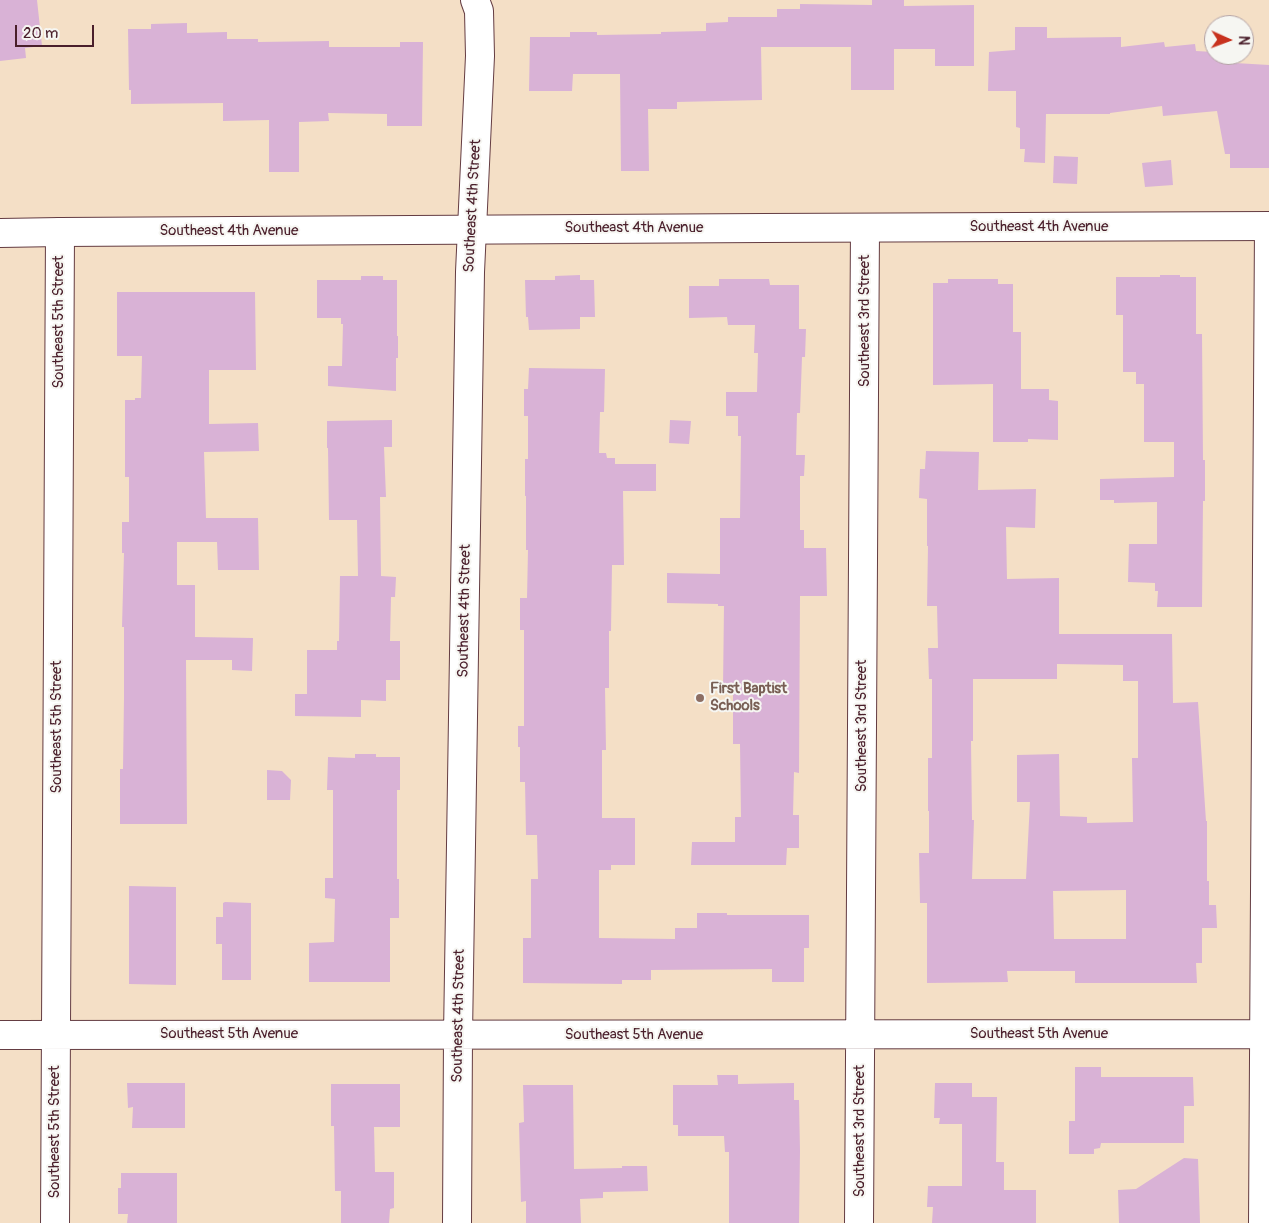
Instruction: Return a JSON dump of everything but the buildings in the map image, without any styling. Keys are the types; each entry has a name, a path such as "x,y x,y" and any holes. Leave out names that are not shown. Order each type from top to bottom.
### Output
{"street":[{"name":"Southeast 4th Street","path":"457,1223 458,1035 470,292 480,56 479,11 475,0"},
{"name":"Southeast 4th Avenue","path":"0,233 1269,226"},
{"path":"1263,1223 1266,1034 1269,226"},
{"name":"Southeast 3rd Street","path":"859,1223 865,228"},
{"name":"Southeast 5th Street","path":"55,1223 60,232"},
{"name":"Southeast 5th Avenue","path":"0,1034 1266,1034"}],"place":[{"name":"First Baptist Schools","path":"700,698"}]}
